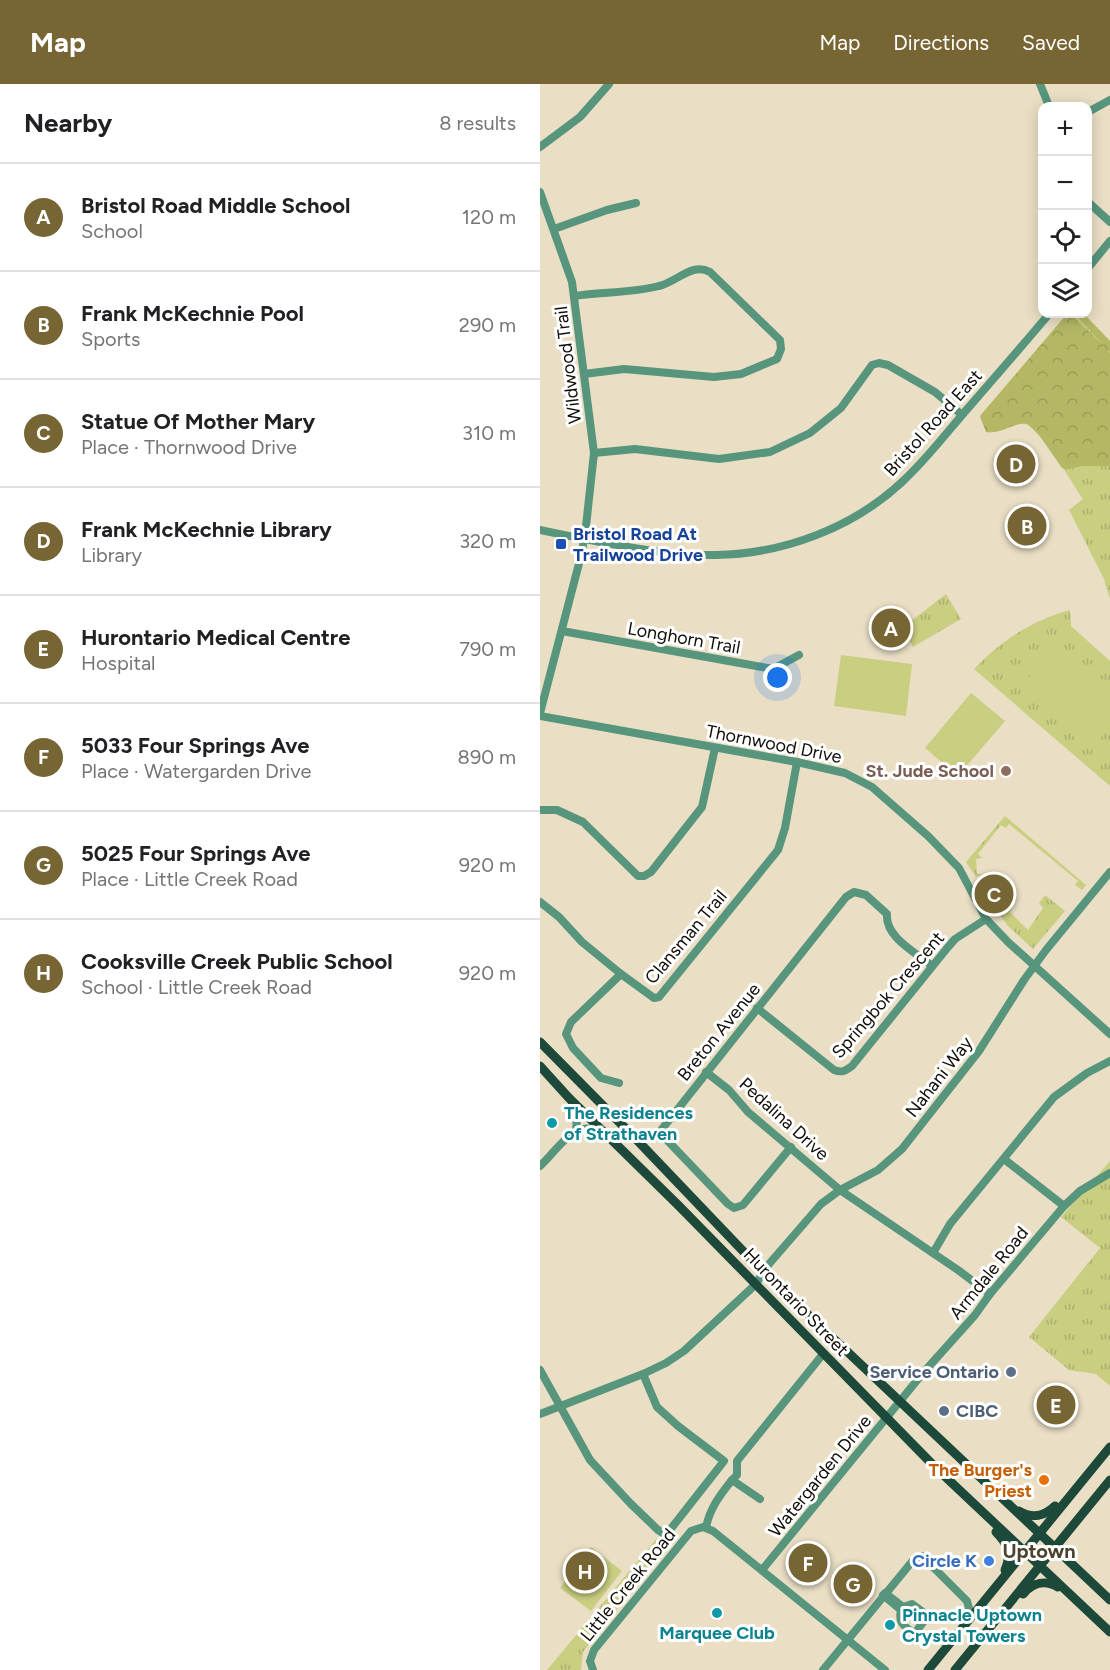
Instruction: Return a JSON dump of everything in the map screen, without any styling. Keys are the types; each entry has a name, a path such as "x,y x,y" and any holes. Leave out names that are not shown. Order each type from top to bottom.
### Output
{"main road":[{"name":"Hurontario Street","path":"540,1042 764,1273 1110,1600"},
{"name":"Hurontario Street","path":"540,1066 568,1098 678,1205 936,1468 1110,1632"},
{"path":"928,1670 1110,1447"},
{"path":"955,1670 1110,1480"},
{"path":"1002,1498 1022,1514 1041,1515 1054,1507 1068,1489 1078,1485"},
{"path":"991,1520 994,1530 1009,1550 1009,1562 1000,1581"},
{"path":"1000,1615 1009,1612 1028,1589 1038,1584 1049,1582 1073,1598"}],"street":[{"path":"540,147 580,117 609,84"},
{"path":"1040,84 1047,102"},
{"path":"1092,110 1110,100"},
{"name":"Wildwood Trail","path":"540,192 572,282 594,453 584,539 540,714"},
{"path":"554,229 607,210 636,203"},
{"path":"1092,206 1110,222"},
{"path":"1091,264 1110,241"},
{"path":"574,296 659,286 693,269 704,268 780,340 782,350 777,359 741,374 714,377 624,369 584,374"},
{"name":"Bristol Road East","path":"540,530 658,551 714,556 763,551 811,537 846,522 884,498 917,467 1046,318"},
{"path":"594,453 635,449 719,459 770,452 810,434 841,408 872,365 879,363 888,365 935,392 962,415"},
{"name":"Longhorn Trail","path":"562,631 773,669 799,655"},
{"name":"Thornwood Drive","path":"540,714 845,772 872,787 928,836 959,868 986,920 1110,1034"},
{"path":"540,810 557,810 583,822 638,876 644,876 651,872 702,807 715,748"},
{"name":"Clansman Trail","path":"540,902 559,917 582,942 621,974 654,998 660,997 778,850 785,828 796,762"},
{"name":"Nahani Way","path":"540,1414 643,1374 684,1351 755,1285 811,1214 840,1190 878,1170 902,1149 980,1051 1034,966 1110,872"},
{"name":"Breton Avenue","path":"790,1147 743,1205 737,1208 730,1206 664,1138 662,1133 664,1125 706,1072 846,897 854,892 866,895 884,910 890,929 897,939 931,965"},
{"name":"Springbok Crescent","path":"758,1008 834,1070 840,1072 852,1066 931,965 955,939 986,920"},
{"path":"619,1083 602,1078 573,1048 566,1034 571,1022 621,974"},
{"path":"933,1253 950,1224 1058,1092 1110,1061"},
{"name":"Pedalina Drive","path":"706,1072 729,1090 748,1112 840,1190 990,1294"},
{"path":"568,1098 576,1108 576,1130"},
{"path":"540,1166 576,1130 587,1128 604,1132"},
{"path":"1004,1159 1064,1206"},
{"name":"Armdale Road","path":"900,1402 1064,1206 1080,1191 1110,1173"},
{"path":"824,1354 737,1461 737,1475 711,1508 704,1527 762,1570 885,1670"},
{"path":"540,1370 590,1460 630,1503 666,1535 724,1461 657,1407 643,1374"},
{"name":"Watergarden Drive","path":"762,1570 900,1402"},
{"path":"732,1480 760,1499"},
{"name":"Little Creek Road","path":"593,1670 590,1661 594,1650 691,1531 704,1527"},
{"path":"823,1670 911,1562 922,1556 968,1601 970,1612 966,1622"},
{"path":"884,1594 903,1607 915,1606 928,1617 914,1634 901,1623 899,1618 901,1610 884,1594"}],"green space":[{"path":"1064,318 1088,318 1110,341 1110,599 1104,579 1069,510 1083,499 1055,456 1029,426 1017,423 998,431 986,432 980,416"},
{"path":"1064,318 1074,318 1104,346 1079,318 1088,318 1110,341 1110,352 1107,350 1110,354 1110,466 1062,468 1039,435 1028,424 986,432 980,416"},
{"path":"946,594 961,619 913,647 902,628"},
{"path":"1070,610 1071,626 1110,661 1110,786 974,669 995,649 1018,633 1056,614"},
{"path":"1055,648 1110,697 1110,727 1089,750 1020,687"},
{"path":"841,655 912,664 906,716 834,706"},
{"path":"971,693 1005,721 958,776 925,748"},
{"path":"1005,816 1086,885 1082,890 1075,885 1078,881 1009,824 1006,828 1001,825 978,854 982,858 976,859 977,874 983,874 976,877 966,862"},
{"path":"984,885 984,889 988,889 989,894 994,898 1001,890 1005,890 1001,895 1011,904 1010,912 1028,930 1043,908 1039,903 1045,895 1065,911 1033,949 1007,925 981,887"},
{"path":"1110,1161 1110,1386 1096,1374 1069,1370 1029,1337 1100,1248 1061,1217"},
{"path":"657,1538 665,1548 583,1652 581,1670 547,1670"},
{"path":"591,1547 622,1571 591,1611 560,1588"}],"place":[{"name":"Frank McKechnie Library","path":"1016,464"},
{"name":"Frank McKechnie Pool","path":"1027,526"},
{"name":"Bristol Road At Trailwood Drive","path":"561,544"},
{"name":"Bristol Road Middle School","path":"891,628"},
{"name":"St. Jude School","path":"1006,771"},
{"name":"Statue Of Mother Mary","path":"994,894"},
{"name":"The Residences of Strathaven","path":"552,1123"},
{"name":"Service Ontario","path":"1011,1372"},
{"name":"Hurontario Medical Centre","path":"1056,1405"},
{"name":"CIBC","path":"944,1411"},
{"name":"The Burger's Priest","path":"1044,1480"},
{"name":"Circle K","path":"989,1561"},
{"name":"5033 Four Springs Ave","path":"808,1563"},
{"name":"Cooksville Creek Public School","path":"585,1571"},
{"name":"5025 Four Springs Ave","path":"853,1584"},
{"name":"Marquee Club","path":"717,1613"},
{"name":"Pinnacle Uptown Crystal Towers","path":"890,1625"}],"district":[{"name":"Uptown","path":"1039,1551"}]}
